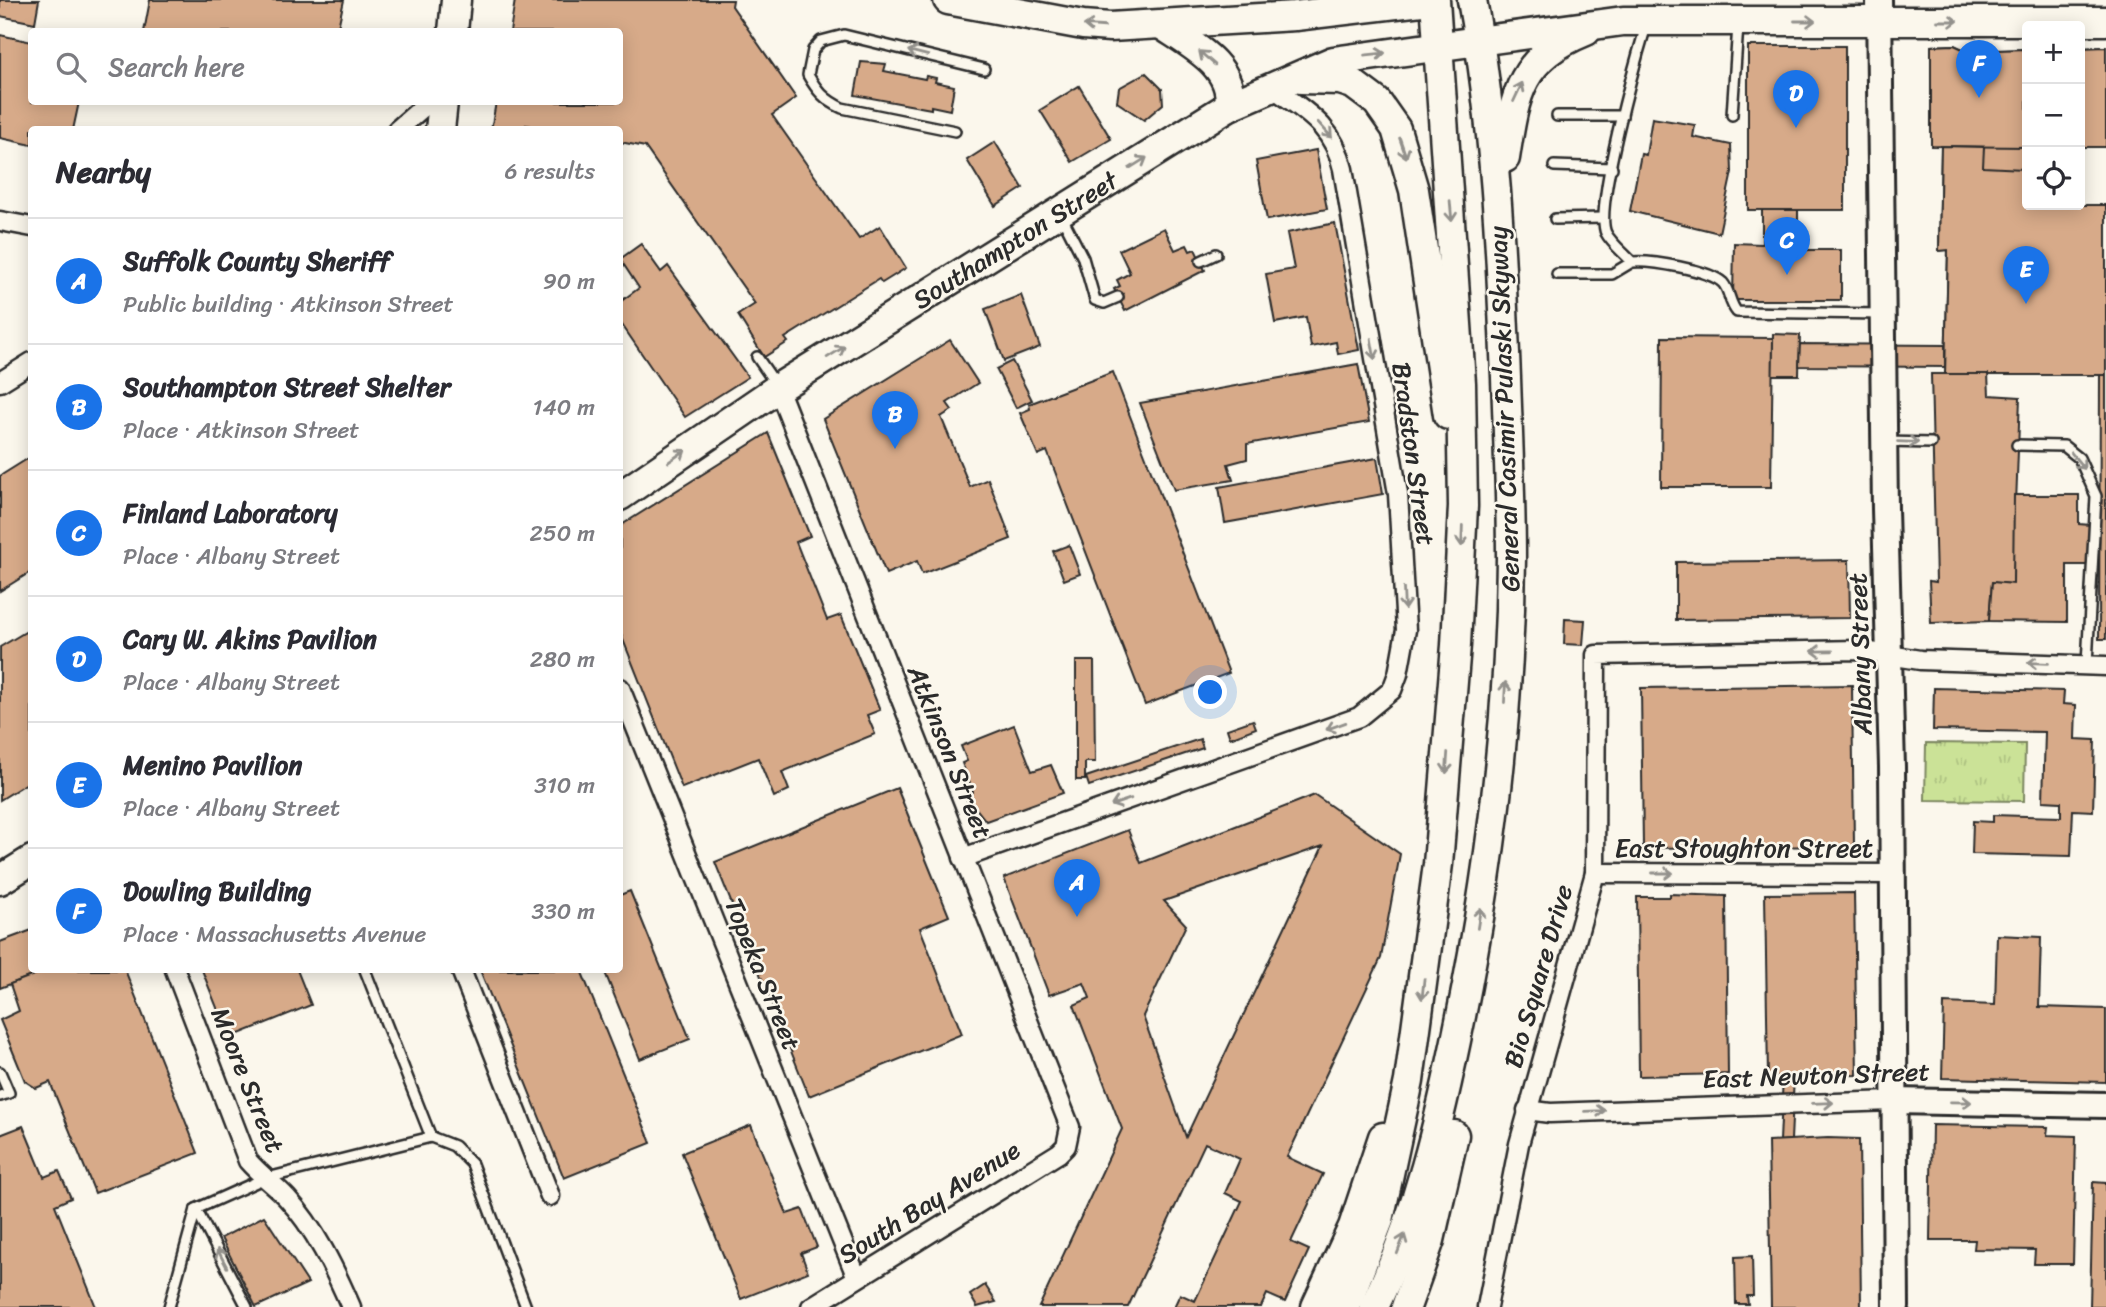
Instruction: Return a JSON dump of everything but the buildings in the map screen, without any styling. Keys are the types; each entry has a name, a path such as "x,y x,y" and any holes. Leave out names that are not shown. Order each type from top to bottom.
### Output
{"main road":[{"path":"453,28 456,0"},
{"path":"948,0 1083,26 1162,25 1290,8 1433,0"},
{"name":"General Casimir Pulaski Skyway","path":"1345,1307 1379,1220 1409,1081 1445,790 1460,588 1463,484 1453,232 1433,0"},
{"name":"General Casimir Pulaski Skyway","path":"1374,1307 1403,1241 1428,1166 1468,985 1498,774 1510,589 1511,503 1497,206 1485,71 1472,0"},
{"path":"1497,206 1510,114 1530,71 1550,50 1593,29 1635,20 1738,20 1880,11 2106,21"},
{"name":"Albany Street","path":"1880,11 1896,1307"},
{"name":"Southampton Street","path":"623,493 778,388 1229,106 1333,61 1479,39 1635,20"},
{"path":"1162,25 1215,64 1229,89 1229,106"},
{"path":"1272,88 1301,79 1340,80 1353,84 1377,102 1396,129 1414,190 1444,396 1463,484"},
{"path":"440,126 443,105"},
{"path":"0,880 28,862"},
{"path":"1406,1307 1430,1240 1452,1146 1464,1071 1468,985"},
{"path":"1316,1307 1353,1227 1380,1143 1409,1081"},
{"name":"East Newton Street","path":"1893,1101 2106,1105"}],"street":[{"name":"Bradston Street","path":"963,858 1359,718 1392,690 1398,674 1406,630 1398,494 1343,169 1339,149 1329,132 1272,88"},
{"path":"402,126 426,105"},
{"path":"0,221 28,226"},
{"path":"0,382 28,364"},
{"name":"Atkinson Street","path":"778,388 1068,1118 1069,1136"},
{"name":"Bio Square Drive","path":"1487,1307 1527,1111 1595,873 1596,655 1858,650 1890,657"},
{"path":"1890,657 2106,666"},
{"name":"Topeka Street","path":"623,695 857,1278"},
{"name":"East Stoughton Street","path":"1595,873 1892,874"},
{"name":"Moore Street","path":"176,973 248,1161 263,1179 287,1198 312,1233 351,1307"},
{"path":"462,973 551,1196"},
{"name":"East Newton Street","path":"1527,1111 1550,1113 1893,1101"},
{"name":"South Bay Avenue","path":"811,1307 1059,1153 1069,1136"}],"lane":[{"path":"1632,262 1606,234 1603,218 1622,116 1635,20"},
{"path":"1732,115 1738,20"},
{"path":"955,131 842,108 830,102 819,93 808,75 813,50 821,41 844,35 984,69"},
{"path":"1557,116 1622,116"},
{"path":"1554,166 1612,168"},
{"path":"1059,212 1083,258 1095,300 1104,303 1118,297"},
{"path":"1555,219 1603,218"},
{"path":"1201,261 1216,254"},
{"path":"1558,275 1612,274 1632,262 1645,261 1709,275 1726,288 1730,305 1737,312 1884,314"},
{"path":"757,357 778,388"},
{"path":"1885,442 1931,443"},
{"path":"2017,445 2064,446 2080,458 2096,496 2087,664"},
{"path":"366,973 431,1137"},
{"path":"0,1072 9,1093 0,1096"},
{"path":"196,1209 263,1179 431,1137 454,1146 472,1164 526,1307"},
{"path":"169,1307 196,1209"},
{"path":"196,1209 247,1307"}],"green space":[{"path":"1926,743 2025,744 2024,801 1925,800"}],"place":[{"name":"Dowling Building","path":"1979,98"},
{"name":"Cary W. Akins Pavilion","path":"1796,128"},
{"name":"Finland Laboratory","path":"1787,275"},
{"name":"Menino Pavilion","path":"2026,304"},
{"name":"Southampton Street Shelter","path":"895,449"},
{"name":"Suffolk County Sheriff","path":"1077,917"}]}
